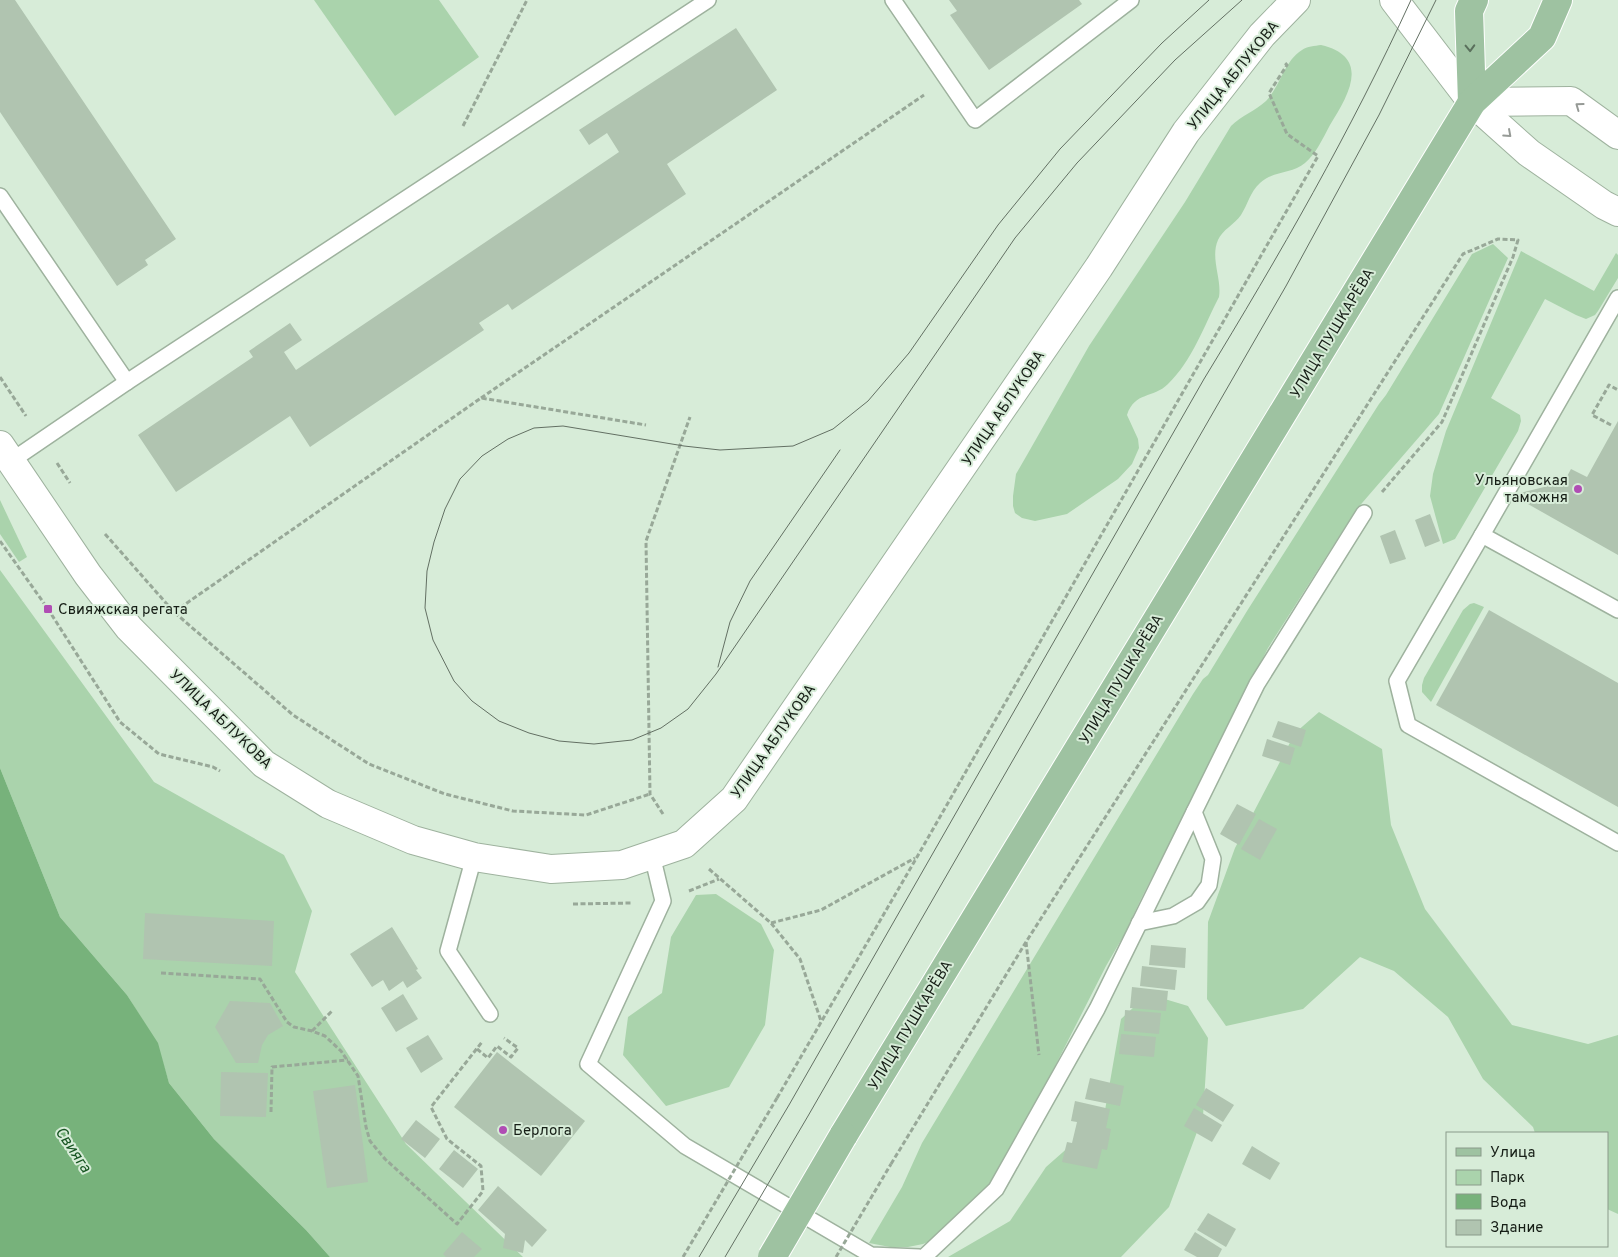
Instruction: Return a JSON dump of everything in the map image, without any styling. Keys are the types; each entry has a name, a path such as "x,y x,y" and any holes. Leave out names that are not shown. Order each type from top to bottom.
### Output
{"main road":[{"path":"1472,102 1469,11 1474,0"},
{"name":"УЛИЦА ПУШКАРЁВА","path":"772,1257 843,1136 1472,102 1542,37 1558,0"}],"street":[{"name":"УЛИЦА АБЛУКОВА","path":"5,453 88,575 128,628 264,764 328,804 413,840 474,858 551,869 622,865 684,844 734,799 1099,267 1186,132 1262,35 1296,0"},
{"path":"1394,0 1472,102 1529,153 1604,205 1618,212"},
{"path":"1472,102 1572,101 1618,135"}],"lane":[{"path":"5,453 42,440 127,382 708,0"},
{"path":"893,0 975,120 1131,0"},
{"path":"0,196 127,382"},
{"path":"1618,298 1397,681 1408,725 1618,843"},
{"path":"924,1257 996,1190 1096,1009 1257,684 1364,513"},
{"path":"1482,535 1618,610"},
{"path":"1139,923 1173,916 1197,902 1209,885 1212,859 1194,812"},
{"path":"652,855 663,901 588,1064 685,1146 862,1250 871,1255 918,1257"},
{"path":"474,858 448,951 490,1014"}],"path":[{"path":"462,128 528,0"},
{"path":"683,1257 917,857 1318,156 1286,134 1269,93 1287,65"},
{"path":"174,612 481,398 947,79"},
{"path":"836,1257 1026,942 1463,254 1498,239 1518,240 1513,257 1442,422 1364,513"},
{"path":"0,377 73,487"},
{"path":"1611,425 1592,415 1609,385 1618,390"},
{"path":"481,398 646,424"},
{"path":"100,527 174,612 293,715 369,764 445,794 513,811 586,815 650,794 646,541 690,417"},
{"path":"0,541 48,609"},
{"path":"822,1021 800,959 771,923 821,910 917,857"},
{"path":"1026,942 1044,1102"},
{"path":"162,974 260,979 287,1022 294,1028 312,1031 325,1036 334,1043 348,1060 358,1076 370,1141 385,1158 457,1224 483,1191 481,1166 447,1139 431,1107 485,1039 490,1014"},
{"path":"312,1031 332,1011"},
{"path":"477,1049 488,1058 497,1046 512,1057 518,1048 503,1037 486,1033"},
{"path":"271,1112 272,1067 348,1060"}],"green space":[{"path":"314,0 439,0 479,57 395,116"},
{"path":"1321,45 1337,51 1346,58 1351,68 1349,90 1313,155 1300,167 1270,176 1260,183 1251,194 1241,215 1220,236 1215,254 1219,297 1197,343 1184,365 1168,384 1162,389 1135,402 1130,407 1127,415 1138,439 1139,448 1132,464 1118,479 1067,514 1035,521 1022,518 1015,513 1013,506 1016,474 1089,346 1185,202 1231,126 1266,101 1275,89 1286,67 1296,55 1311,46"},
{"path":"1493,244 1508,258 1439,414 1356,510 1268,648 1124,935 1106,966 998,1178 940,1237 923,1244 908,1247 890,1247 869,1243 902,1187 922,1143 1193,694 1208,675 1386,395 1472,254"},
{"path":"1521,251 1594,291 1616,253 1618,255 1618,278 1595,315 1586,319 1545,299 1491,398 1520,415 1521,421 1518,431 1455,539 1443,544 1430,496 1433,474 1446,431"},
{"path":"0,500 27,557 19,562 0,534"},
{"path":"0,570 154,782 284,855 312,911 295,972 406,1144 523,1257 330,1257 306,1230 214,1139 169,1083 157,1043 127,995 60,917 0,768"},
{"path":"1474,603 1484,607 1431,702 1422,692 1424,678 1463,610"},
{"path":"1319,712 1382,749 1391,825 1425,909 1512,1025 1588,1044 1618,1035 1618,1214 1608,1209 1608,1132 1535,1132 1533,1127 1483,1079 1448,1017 1394,971 1360,957 1303,1009 1226,1026 1207,999 1208,922 1235,848 1295,733"},
{"path":"716,894 761,924 774,950 765,1025 729,1087 666,1106 623,1055 628,1017 662,993 671,937 696,895"},
{"path":"1148,994 1188,1006 1208,1038 1203,1116 1169,1207 1121,1257 948,1257 1010,1221 1046,1167 1104,1116 1121,1019"}],"water":[{"name":"Свияга","path":"0,768 60,917 127,995 158,1043 169,1083 214,1139 306,1230 330,1257 0,1257"}],"building":[{"path":"0,0 15,0 176,239 145,260 148,265 117,286 0,112"},
{"path":"949,0 1079,0 1082,4 989,70 950,15 957,11"},
{"path":"736,28 777,90 667,164 686,194 512,310 508,304 479,323 484,330 310,447 290,416 176,492 138,435 253,357 249,351 290,323 302,340 284,352 296,370 619,152 607,133 589,145 579,130"},
{"name":"Ульяновская таможня","path":"1618,421 1618,555 1512,495 1564,482 1571,469 1587,477"},
{"path":"1430,514 1440,541 1425,547 1415,520"},
{"path":"1395,530 1406,559 1390,564 1380,536"},
{"path":"1489,610 1618,683 1618,807 1436,705"},
{"path":"1278,721 1306,730 1301,747 1272,737"},
{"path":"1267,739 1295,748 1290,765 1262,756"},
{"path":"1237,804 1256,814 1239,845 1220,834"},
{"path":"1259,819 1277,829 1260,860 1241,849"},
{"path":"145,913 274,921 272,966 143,959"},
{"path":"392,927 422,978 407,988 403,981 389,991 383,980 372,987 350,954"},
{"path":"1151,945 1186,948 1185,968 1149,965"},
{"path":"1142,966 1177,970 1175,990 1140,986"},
{"path":"1132,987 1168,991 1166,1011 1130,1008"},
{"path":"403,994 418,1019 396,1032 381,1008"},
{"path":"230,1001 270,1003 283,1026 268,1035 262,1045 258,1063 236,1063 215,1027"},
{"path":"1125,1010 1161,1013 1159,1034 1124,1031"},
{"path":"1121,1034 1156,1037 1154,1057 1119,1054"},
{"path":"428,1035 443,1059 421,1073 406,1048"},
{"path":"497,1052 585,1121 541,1176 454,1107"},
{"path":"221,1072 268,1073 266,1117 220,1116"},
{"path":"1090,1078 1124,1086 1120,1106 1085,1099"},
{"path":"355,1085 368,1182 327,1188 313,1091"},
{"path":"1206,1088 1234,1105 1223,1122 1196,1105"},
{"path":"1075,1101 1110,1109 1106,1128 1111,1129 1107,1150 1102,1149 1097,1169 1062,1162 1067,1142 1072,1143 1077,1122 1071,1121"},
{"path":"1194,1108 1222,1125 1212,1142 1184,1126"},
{"path":"416,1120 440,1139 425,1158 401,1139"},
{"path":"1252,1146 1280,1163 1270,1180 1242,1164"},
{"path":"454,1150 478,1169 463,1188 439,1169"},
{"path":"498,1186 547,1230 532,1247 525,1240 523,1253 503,1248 505,1234 478,1210"},
{"path":"1208,1213 1236,1229 1226,1247 1197,1230"},
{"path":"462,1232 482,1249 474,1257 446,1257 443,1254"},
{"path":"1195,1232 1222,1249 1218,1257 1197,1257 1184,1250"}],"tram line":[{"path":"1209,0 1162,43 1060,149 998,225 909,353 868,401 833,429 793,446 720,450 563,426 534,428 508,439 482,456 460,479 445,509 427,571 425,608 433,640 454,681 472,701 499,721 529,733 559,741 594,744 632,740 661,728 688,709 716,674 1015,238 1077,163 1175,60 1242,0"},
{"path":"699,1257 789,1105 1204,379 1287,240 1364,97 1411,0"},
{"path":"725,1257 1286,286 1379,115 1436,0"},
{"path":"718,667 730,622 750,581 840,450"}],"place":[{"name":"Ульяновская таможня","path":"1578,489"},
{"name":"Свияжская регата","path":"48,609"},
{"name":"Берлога","path":"503,1130"}]}
